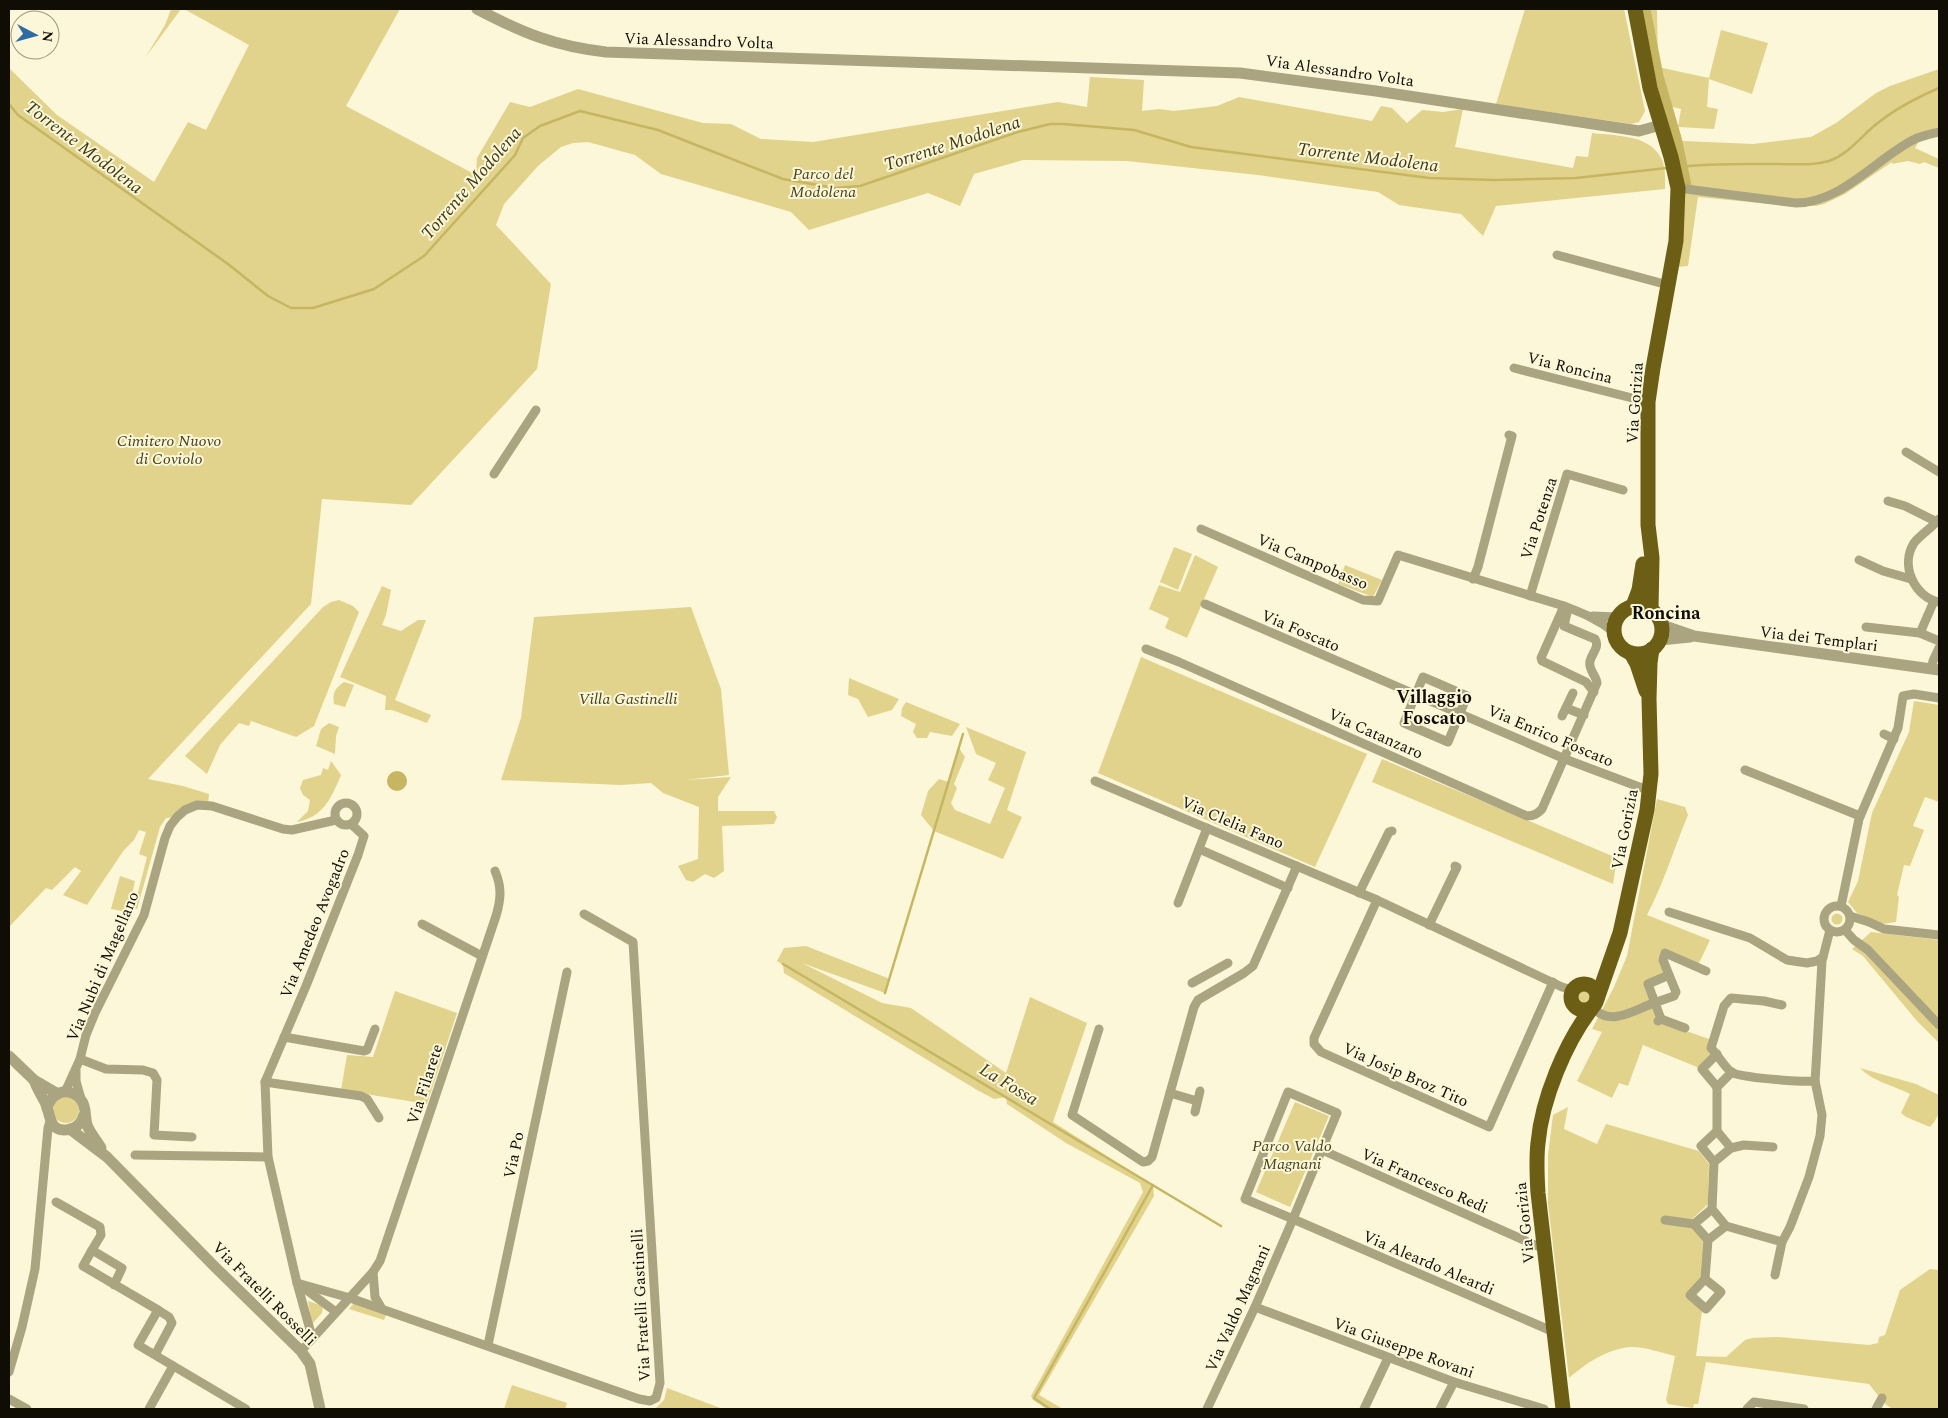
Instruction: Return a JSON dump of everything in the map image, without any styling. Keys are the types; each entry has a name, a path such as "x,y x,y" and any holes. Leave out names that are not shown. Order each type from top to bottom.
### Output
{"main road":[{"name":"Via Gorizia","path":"1635,9 1642,50 1678,185 1676,241 1648,402 1648,525"},
{"path":"1633,606 1640,590 1648,525"},
{"path":"1648,525 1652,558 1651,609"},
{"path":"1633,606 1651,609 1658,616 1658,638 1642,654 1631,653 1621,648 1614,632 1614,624 1622,611 1633,606"},
{"name":"Via Gorizia","path":"1563,1409 1537,1177 1538,1142 1543,1114 1553,1085 1572,1039 1594,1005 1610,963 1625,914 1650,791 1650,663 1658,638"},
{"path":"1631,653 1637,664 1649,699"},
{"name":"Via Gorizia","path":"1572,1039 1576,992 1599,978 1610,963"},
{"path":"1594,988 1594,1005 1580,1010 1576,992 1594,988"}],"street":[{"name":"Via Alessandro Volta","path":"477,9 540,39 561,45 606,52 928,64 956,71 988,71 1010,66 1265,75 1639,131 1661,125"},
{"path":"1678,185 1796,203 1809,202 1834,194 1914,140 1939,132"},
{"path":"1556,255 1668,285"},
{"name":"Via Roncina","path":"1514,368 1648,402"},
{"path":"494,474 536,410"},
{"path":"1473,579 1478,567 1512,436 1509,435"},
{"path":"1906,452 1939,472"},
{"name":"Via Potenza","path":"1530,596 1567,474 1623,490"},
{"path":"1888,500 1938,520 1913,546 1908,567 1911,579 1919,590 1937,601 1920,633"},
{"name":"Via Campobasso","path":"1201,529 1363,600 1378,601 1398,555 1566,607 1588,615 1614,632"},
{"path":"1859,560 1883,572 1911,579"},
{"name":"Via Foscato","path":"1205,604 1386,683"},
{"path":"1566,607 1560,624 1541,658 1542,661 1586,682 1594,692"},
{"name":"Via Campobasso","path":"1588,615 1618,617"},
{"path":"1560,624 1595,638 1597,642 1589,664 1590,670 1597,680 1594,692 1565,759"},
{"path":"1866,626 1920,633 1939,641"},
{"name":"Via dei Templari","path":"1658,638 1694,636 1935,670"},
{"path":"1935,670 1933,661 1939,648"},
{"name":"Via Catanzaro","path":"1146,649 1527,816 1538,814 1542,809 1565,759"},
{"path":"1423,677 1467,696 1460,713 1448,742 1404,723 1423,677"},
{"name":"Via Enrico Foscato","path":"1386,683 1565,759 1650,791"},
{"path":"1573,693 1564,712 1584,715"},
{"path":"1841,906 1844,868 1860,816 1898,728 1903,696 1914,694 1939,698"},
{"path":"1884,734 1894,738"},
{"path":"1745,770 1860,816"},
{"name":"Via Clelia Fano","path":"1095,781 1377,900 1576,992"},
{"path":"336,820 334,814 337,808 342,804 348,803 357,812 356,819 351,824"},
{"name":"Via Nubi di Magellano","path":"81,1100 76,1081 78,1063 86,1035 95,1013 144,916 165,838 170,826 177,817 185,810 197,805 225,809 283,829 292,830 336,820 341,825 351,824"},
{"name":"Via Amedeo Avogadro","path":"312,1337 297,1283 268,1157 265,1082 306,986 364,836 351,824"},
{"path":"1178,903 1207,828"},
{"path":"1359,893 1389,832 1392,832"},
{"path":"1199,849 1288,888"},
{"path":"1098,1029 1072,1115 1143,1162 1148,1161 1152,1157 1194,1007 1198,1000 1253,966 1297,866"},
{"path":"1429,924 1457,867 1455,866"},
{"name":"Via Filarete","path":"350,1298 380,1261 499,904 500,882 495,871"},
{"name":"Via Josip Broz Tito","path":"1377,900 1314,1038 1314,1044 1321,1052 1488,1127 1553,982"},
{"path":"1832,906 1841,906 1847,910 1850,916 1850,924 1845,930 1839,932 1830,930 1824,922 1825,913 1832,906"},
{"path":"1669,912 1750,938 1787,960 1807,963 1817,962 1823,957"},
{"name":"Via Fratelli Gastinelli","path":"297,1283 350,1298 643,1400 654,1400 659,1392 660,1383 633,942 584,914"},
{"path":"1850,916 1884,929 1939,935"},
{"path":"422,924 482,956"},
{"path":"1775,1276 1782,1242 1790,1227 1809,1176 1820,1136 1822,1115 1815,1081 1823,957 1830,930"},
{"path":"1845,930 1854,940 1868,950 1939,1025"},
{"path":"1594,1005 1602,1015 1615,1018 1674,996 1676,992 1663,960 1665,953 1706,971"},
{"path":"1192,983 1228,963"},
{"name":"Via Po","path":"488,1345 567,972"},
{"path":"1212,972 1221,986"},
{"path":"1668,975 1648,984 1659,1020 1685,1028"},
{"path":"1782,1005 1764,1001 1731,998 1724,1006 1711,1048 1732,1072 1745,1076 1797,1082 1815,1081"},
{"path":"284,1037 364,1051 367,1050 375,1029"},
{"path":"1717,1054 1702,1069 1717,1087 1717,1131 1731,1148"},
{"path":"9,1056 34,1080 62,1093 74,1094 81,1100"},
{"name":"Via Nubi di Magellano","path":"62,1093 78,1063"},
{"name":"Via Nubi di Magellano","path":"78,1063 106,1069 153,1072 156,1080 154,1135 192,1137"},
{"path":"1717,1087 1732,1072"},
{"path":"9,1369 22,1327 35,1269 50,1121 48,1108 34,1080"},
{"path":"265,1082 362,1096 367,1099 379,1118"},
{"path":"1195,1112 1200,1091"},
{"name":"Via Aleardo Aleardi","path":"1293,1219 1338,1113 1288,1092 1245,1199 1554,1332"},
{"path":"48,1108 50,1101 62,1093"},
{"path":"1170,1093 1198,1101"},
{"name":"Via Fratelli Rosselli","path":"81,1100 88,1126 107,1157"},
{"path":"47,1144 66,1129 79,1124 84,1115"},
{"name":"Via Fratelli Rosselli","path":"50,1121 66,1129 107,1157 167,1212 215,1267 301,1351 310,1364 320,1409"},
{"path":"1717,1131 1701,1146 1714,1162 1712,1209 1726,1226 1782,1242"},
{"path":"1714,1162 1731,1148 1744,1145 1773,1147"},
{"name":"Via Francesco Redi","path":"1322,1150 1544,1248"},
{"path":"135,1155 268,1157"},
{"path":"56,1202 100,1227 101,1235 83,1266 169,1317 172,1323 155,1355"},
{"path":"1694,1224 1712,1209"},
{"name":"Via Valdo Magnani","path":"1207,1409 1255,1308 1293,1219"},
{"path":"1666,1220 1694,1224 1708,1240 1705,1279"},
{"path":"1708,1240 1726,1226"},
{"path":"92,1250 122,1268 114,1285"},
{"path":"373,1272 375,1297 382,1309"},
{"path":"297,1283 336,1312"},
{"path":"301,1351 350,1298"},
{"name":"Via Giuseppe Rovani","path":"1255,1308 1454,1382 1544,1409"},
{"path":"158,1310 138,1345 246,1409"},
{"path":"1364,1409 1388,1358"},
{"path":"150,1409 173,1366"},
{"path":"1440,1409 1454,1382"},
{"path":"1876,1409 1882,1398"},
{"path":"9,1400 27,1409"},
{"path":"1747,1409 1754,1402 1804,1409"}],"green space":[{"path":"171,9 181,9 145,58 165,25"},
{"path":"184,9 400,9 346,106 476,175 477,158 510,102 530,107 578,89 703,123 731,124 761,139 813,142 1058,102 1087,107 1090,77 1144,80 1142,111 1159,109 1174,111 1217,106 1239,97 1372,121 1381,106 1392,108 1407,123 1422,110 1443,112 1463,109 1455,147 1573,168 1576,156 1588,157 1592,133 1621,136 1640,140 1656,150 1663,162 1665,189 1496,206 1483,236 1461,214 1399,205 1378,192 1258,175 1127,161 1023,160 974,174 960,206 928,193 809,230 791,212 661,174 635,155 588,142 573,143 561,147 538,166 504,204 496,225 551,284 537,369 411,505 322,499 311,604 148,779 183,786 209,794 208,805 177,817 166,818 160,827 137,909 134,908 147,857 139,854 146,832 139,830 134,840 124,850 87,905 63,895 81,871 75,867 52,890 46,888 9,927 9,68 57,115 154,182 188,122 206,130 249,45"},
{"path":"1525,9 1624,9 1645,111 1639,122 1631,124 1496,104"},
{"path":"1645,9 1657,9 1658,67 1709,78 1721,30 1768,43 1752,94 1709,79 1707,107 1718,109 1714,129 1678,127 1681,109 1668,106 1677,138 1684,141 1753,144 1811,137 1836,123 1876,93 1890,86 1939,69 1939,132 1922,137 1915,148 1939,159 1939,168 1924,162 1920,164 1908,161 1892,164 1892,162 1845,194 1816,206 1789,206 1698,197 1688,266 1677,267 1672,140"},
{"path":"1174,547 1192,554 1178,590 1160,582"},
{"path":"1195,555 1218,567 1187,638 1165,628 1169,618 1149,609 1159,585 1180,592"},
{"path":"1345,565 1382,580 1373,597 1338,584"},
{"path":"382,586 391,590 382,625 401,631 418,620 426,620 395,700 431,715 427,723 392,710 385,710 386,696 340,677"},
{"path":"339,600 353,606 359,612 314,726 296,737 251,721 249,726 239,723 220,745 207,774 185,756 323,607"},
{"name":"Villa Gastinelli","path":"691,607 721,689 729,775 685,780 731,777 718,797 718,811 774,811 777,817 774,824 722,826 724,871 714,878 705,874 693,882 686,880 678,866 698,859 699,807 663,793 651,783 621,785 501,780 521,718 534,617"},
{"path":"1141,657 1367,754 1315,867 1098,773"},
{"path":"849,678 899,699 892,710 868,717 858,699 848,695"},
{"path":"344,682 354,685 345,707 334,704 333,700 338,686"},
{"path":"1914,701 1939,705 1939,802 1925,797 1913,826 1924,830 1910,866 1904,865 1897,895 1899,897 1896,922 1883,924 1857,913 1848,902 1858,881 1872,813 1909,732"},
{"path":"906,702 960,724 952,736 930,732 927,738 917,738 913,732 916,724 901,716 902,708"},
{"path":"329,723 339,727 336,736 335,754 316,746 321,729"},
{"path":"966,727 1026,752 1007,810 1022,817 1003,859 934,831 921,815 928,791 939,779 949,782 959,748 965,757 954,784 957,788 951,803 955,810 990,824 1005,788 988,780 996,763 976,754"},
{"path":"1382,759 1617,858 1613,884 1372,782"},
{"path":"331,761 341,775 334,792 320,811 306,820 297,822 308,811 310,800 303,795 300,788 303,780 321,775 323,768 328,770"},
{"path":"1657,799 1685,807 1688,815 1664,878 1647,915 1710,940 1697,967 1665,954 1669,975 1648,984 1658,1021 1709,1039 1711,1048 1717,1054 1702,1069 1643,1045 1628,1086 1619,1083 1612,1098 1577,1081 1602,1032 1592,1029 1614,987 1627,956"},
{"path":"120,876 135,881 128,912 111,909"},
{"path":"1835,914 1839,914 1842,919 1841,923 1835,924 1832,921 1832,917"},
{"path":"1871,932 1939,940 1939,1043 1917,1021 1863,956 1852,949"},
{"path":"806,946 890,979 885,993 802,963 882,1003 911,1008 1006,1073 1030,997 1087,1023 1053,1122 1153,1185 1154,1196 1039,1395 1063,1409 1044,1409 1031,1396 1143,1192 1140,1183 1066,1143 1007,1104 1006,1097 994,1099 977,1090 784,973 783,965 777,961 784,948"},
{"path":"1585,989 1593,997 1585,1005 1577,997"},
{"path":"395,991 457,1013 427,1104 341,1090 347,1055 373,1057"},
{"path":"1860,1068 1916,1084 1939,1095 1939,1112 1934,1123 1930,1127 1906,1117 1901,1113 1910,1094 1877,1080"},
{"path":"66,1097 75,1101 79,1110 75,1119 66,1123 57,1119 53,1110 57,1101"},
{"name":"Parco Valdo Magnani","path":"1295,1102 1329,1116 1290,1207 1256,1192"},
{"path":"1568,1107 1564,1129 1597,1144 1606,1124 1699,1151 1709,1164 1708,1204 1689,1222 1708,1240 1705,1279 1690,1295 1706,1309 1702,1311 1696,1356 1726,1357 1745,1340 1752,1338 1777,1337 1869,1345 1878,1343 1879,1337 1885,1335 1900,1290 1930,1269 1939,1270 1939,1409 1893,1409 1883,1401 1869,1384 1706,1362 1698,1404 1694,1404 1693,1408 1668,1404 1666,1400 1675,1356 1637,1347 1623,1348 1606,1353 1590,1362 1569,1378 1548,1204 1548,1155 1553,1115"},
{"path":"308,1301 323,1306 322,1313 312,1324"},
{"path":"354,1303 386,1315 384,1320 349,1309"},
{"path":"512,1385 567,1403 565,1409 504,1409"},
{"path":"667,1388 723,1409 655,1409 664,1400"}],"shaded area":[{"path":"397,771 404,774 407,781 404,788 397,791 390,788 387,781 390,774"}],"waterway":[{"path":"1646,9 1659,76 1677,138 1687,185"},
{"name":"Torrente Modolena","path":"1678,167 1727,164 1823,163 1836,158 1848,150 1889,115 1913,100 1939,88"},
{"name":"Torrente Modolena","path":"9,104 18,115 228,264 268,296 291,308 313,308 374,289 424,256 515,155 523,138 540,126 580,111 658,130 783,179 835,188 860,186 1018,132 1050,124 1134,130 1191,147 1429,178 1495,180 1576,178 1667,168"},
{"path":"885,993 963,734"},
{"name":"La Fossa","path":"783,964 1221,1226"},
{"path":"1050,1409 1034,1398 1153,1185"}],"district":[{"name":"Roncina","path":"1666,613"},
{"name":"Villaggio Foscato","path":"1434,708"}],"park label":[{"name":"Parco del Modolena","path":"823,182"},
{"name":"Cimitero Nuovo di Coviolo","path":"169,449"}]}
